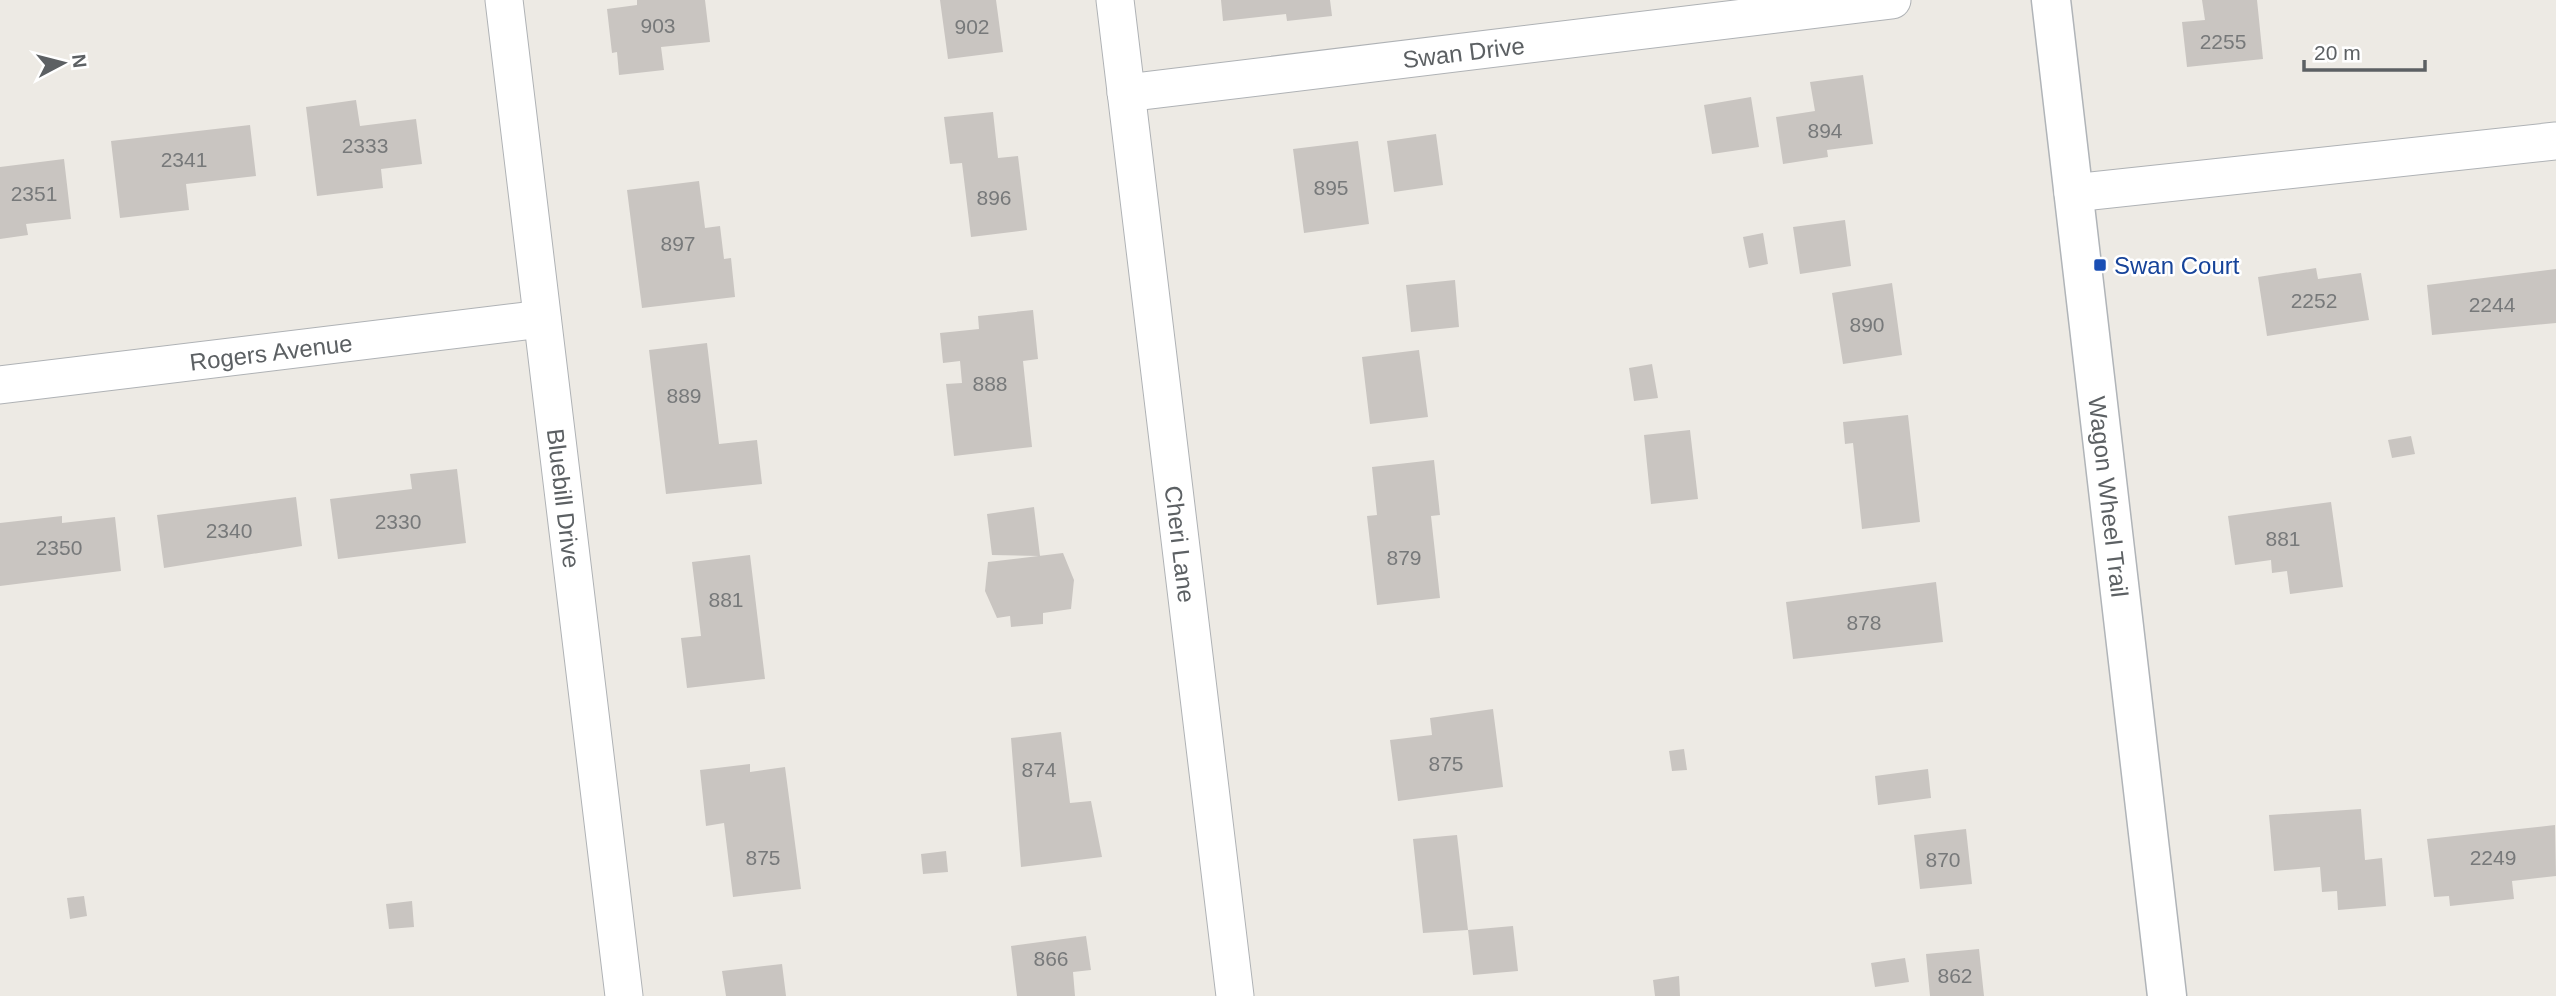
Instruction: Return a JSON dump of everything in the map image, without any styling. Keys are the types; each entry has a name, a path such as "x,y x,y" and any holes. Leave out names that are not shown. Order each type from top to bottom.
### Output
{"street":[{"name":"Bluebill Drive","path":"504,0 624,996"},
{"path":"1115,0 1126,93"},
{"name":"Swan Drive","path":"1126,93 1892,0"},
{"name":"Wagon Wheel Trail","path":"2052,0 2167,996"},
{"name":"Cheri Lane","path":"1126,93 1235,996"},
{"path":"2073,193 2556,141"},
{"name":"Rogers Avenue","path":"0,385 542,319"}],"building":[{"path":"637,0 705,0 710,42 661,47 664,70 619,75 617,52 612,53 607,9 637,5"},
{"path":"940,0 996,0 1003,52 948,59"},
{"path":"1221,0 1330,0 1332,16 1287,21 1286,14 1223,21"},
{"path":"2202,0 2257,0 2263,59 2187,67 2182,22 2205,20"},
{"path":"1863,75 1873,144 1827,150 1828,157 1783,164 1776,117 1815,111 1810,82"},
{"path":"1751,97 1759,147 1712,154 1704,105"},
{"path":"356,100 360,126 416,119 422,164 381,169 383,188 317,196 306,107"},
{"path":"993,112 998,158 1018,156 1027,230 971,237 962,163 950,164 944,117"},
{"path":"250,125 256,176 186,184 189,210 120,218 111,141"},
{"path":"1436,134 1443,185 1394,192 1387,141"},
{"path":"1358,141 1369,224 1304,233 1293,149"},
{"path":"64,159 71,219 26,224 28,235 0,239 0,167"},
{"path":"699,181 705,228 720,226 724,259 731,258 735,297 642,308 627,190"},
{"path":"1845,220 1851,266 1800,274 1793,227"},
{"path":"1763,233 1768,264 1749,268 1743,237"},
{"path":"2316,268 2318,279 2361,273 2369,320 2267,336 2258,277"},
{"path":"2556,269 2556,323 2432,335 2427,285"},
{"path":"1455,280 1459,327 1411,332 1406,285"},
{"path":"1892,283 1902,355 1843,364 1832,293"},
{"path":"1033,310 1038,359 1023,361 1032,447 954,456 946,384 962,383 960,361 943,363 940,333 979,329 978,316"},
{"path":"707,343 719,444 757,440 762,484 666,494 649,350"},
{"path":"1419,350 1428,417 1370,424 1362,357"},
{"path":"1652,364 1658,398 1634,401 1629,368"},
{"path":"1908,415 1920,522 1862,529 1853,443 1845,444 1843,422"},
{"path":"1690,430 1698,499 1651,504 1644,435"},
{"path":"2411,436 2415,454 2392,458 2388,440"},
{"path":"1434,460 1440,515 1431,516 1440,598 1377,605 1367,516 1377,515 1372,467"},
{"path":"457,469 466,543 338,559 330,499 412,489 410,474"},
{"path":"296,497 302,546 164,568 157,515"},
{"path":"2331,502 2343,587 2290,594 2287,571 2272,573 2271,560 2235,565 2228,516"},
{"path":"1034,507 1040,556 992,555 987,514"},
{"path":"62,516 62,523 115,517 121,571 0,586 0,523"},
{"path":"1063,553 1074,580 1071,609 1043,613 1043,624 1011,627 1010,616 997,618 985,591 988,562"},
{"path":"750,555 765,679 687,688 681,638 701,636 692,562"},
{"path":"1936,582 1943,642 1793,659 1786,602"},
{"path":"1493,709 1503,787 1398,801 1390,740 1432,735 1430,718"},
{"path":"1061,732 1070,803 1091,801 1102,857 1021,867 1011,738"},
{"path":"1684,749 1687,770 1672,771 1669,751"},
{"path":"750,764 750,772 785,767 801,889 733,897 724,823 706,826 700,770"},
{"path":"1928,769 1931,798 1878,805 1875,776"},
{"path":"2361,809 2365,860 2382,858 2386,906 2338,910 2337,891 2322,892 2320,867 2274,871 2269,815"},
{"path":"2555,825 2556,876 2512,881 2514,899 2450,906 2449,896 2434,897 2427,839"},
{"path":"1966,829 1972,884 1920,889 1914,835"},
{"path":"1457,835 1468,930 1423,933 1413,839"},
{"path":"946,851 948,872 923,874 921,854"},
{"path":"84,896 87,916 70,919 67,898"},
{"path":"412,901 414,927 389,929 386,904"},
{"path":"1513,926 1518,971 1473,975 1468,930"},
{"path":"1086,936 1091,970 1073,972 1075,996 1017,996 1011,946"},
{"path":"1979,949 1984,996 1930,996 1926,954"},
{"path":"1905,958 1909,982 1875,987 1871,963"},
{"path":"782,964 786,996 726,996 722,971"},
{"path":"1679,976 1680,996 1655,996 1653,980"}],"place":[{"name":"Swan Court","path":"2100,265"}]}
